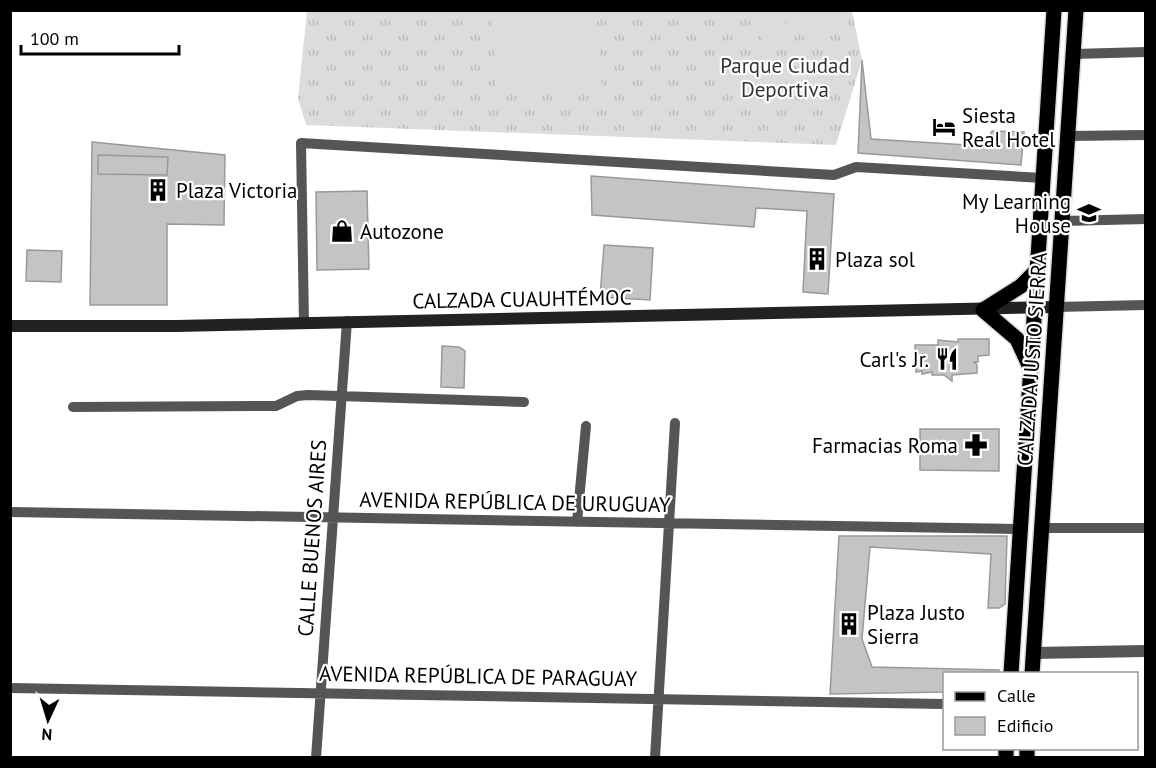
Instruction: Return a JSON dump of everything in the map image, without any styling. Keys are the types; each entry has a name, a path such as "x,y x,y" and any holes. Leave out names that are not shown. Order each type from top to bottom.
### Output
{"main road":[{"name":"CALZADA JUSTO SIERRA","path":"1011,672 1054,10"},
{"name":"CALZADA JUSTO SIERRA","path":"1032,672 1076,10"},
{"path":"1031,371 1017,339 983,310 1021,286 1037,270"},
{"name":"CALZADA CUAUHTÉMOC","path":"10,326 304,324 347,321 1056,307"},
{"path":"1019,529 1030,534 1032,539 1030,585 1038,594"}],"street":[{"path":"1073,54 1146,52"},
{"path":"1068,136 1146,135"},
{"path":"304,324 301,143 834,174 856,168 1043,178"},
{"path":"1063,221 1146,219"},
{"path":"1056,307 1146,305"},
{"name":"CALLE BUENOS AIRES","path":"316,758 347,321"},
{"path":"73,406 276,406 297,396 524,402"},
{"path":"655,758 675,423"},
{"path":"577,522 586,426"},
{"name":"AVENIDA REPÚBLICA DE URUGUAY","path":"10,512 1019,529"},
{"path":"1043,528 1146,528"},
{"path":"1034,653 1146,651"},
{"name":"AVENIDA REPÚBLICA DE PARAGUAY","path":"10,688 943,704"}],"green space":[{"name":"Parque Ciudad Deportiva","path":"307,11 852,11 862,60 836,145 306,125 298,98"},
{"path":"492,11 596,11 602,88 496,87"},
{"path":"763,11 786,11 785,41 762,41"},
{"path":"805,11 828,11 827,41 804,41"},
{"path":"762,61 786,62 785,107 761,106"},
{"path":"804,62 828,62 826,107 803,106"}],"building":[{"path":"862,60 871,139 984,146 992,131 1024,132 1021,165 858,153"},
{"name":"Plaza Victoria","path":"92,142 225,155 224,225 167,224 167,305 90,305"},
{"path":"98,155 168,157 167,175 98,174"},
{"name":"Plaza sol","path":"591,176 834,194 828,294 803,292 807,211 756,208 754,227 592,215"},
{"name":"Autozone","path":"367,191 369,269 317,270 316,192"},
{"path":"604,245 653,248 650,300 600,297"},
{"path":"27,250 62,251 61,282 26,281"},
{"name":"Carl's Jr.","path":"958,339 989,339 989,355 978,356 978,362 974,362 977,365 977,373 952,375 952,381 944,375 932,375 932,372 922,374 922,371 916,372 915,345 938,345 938,340 958,342"},
{"path":"442,346 459,347 465,351 464,388 441,387"},
{"path":"920,429 999,429 999,471 920,470"},
{"name":"Plaza Justo Sierra","path":"839,536 1007,536 1005,604 999,608 988,608 991,554 870,547 862,639 872,667 999,670 998,672 943,672 943,692 830,694"}],"place":[{"name":"Siesta Real Hotel","path":"944,127"},
{"name":"Plaza Victoria","path":"158,190"},
{"name":"My Learning House","path":"1089,213"},
{"name":"Autozone","path":"342,231"},
{"name":"Plaza sol","path":"817,259"},
{"name":"Carl's Jr.","path":"947,359"},
{"name":"Farmacias Roma","path":"976,445"},
{"name":"Plaza Justo Sierra","path":"849,624"}]}
